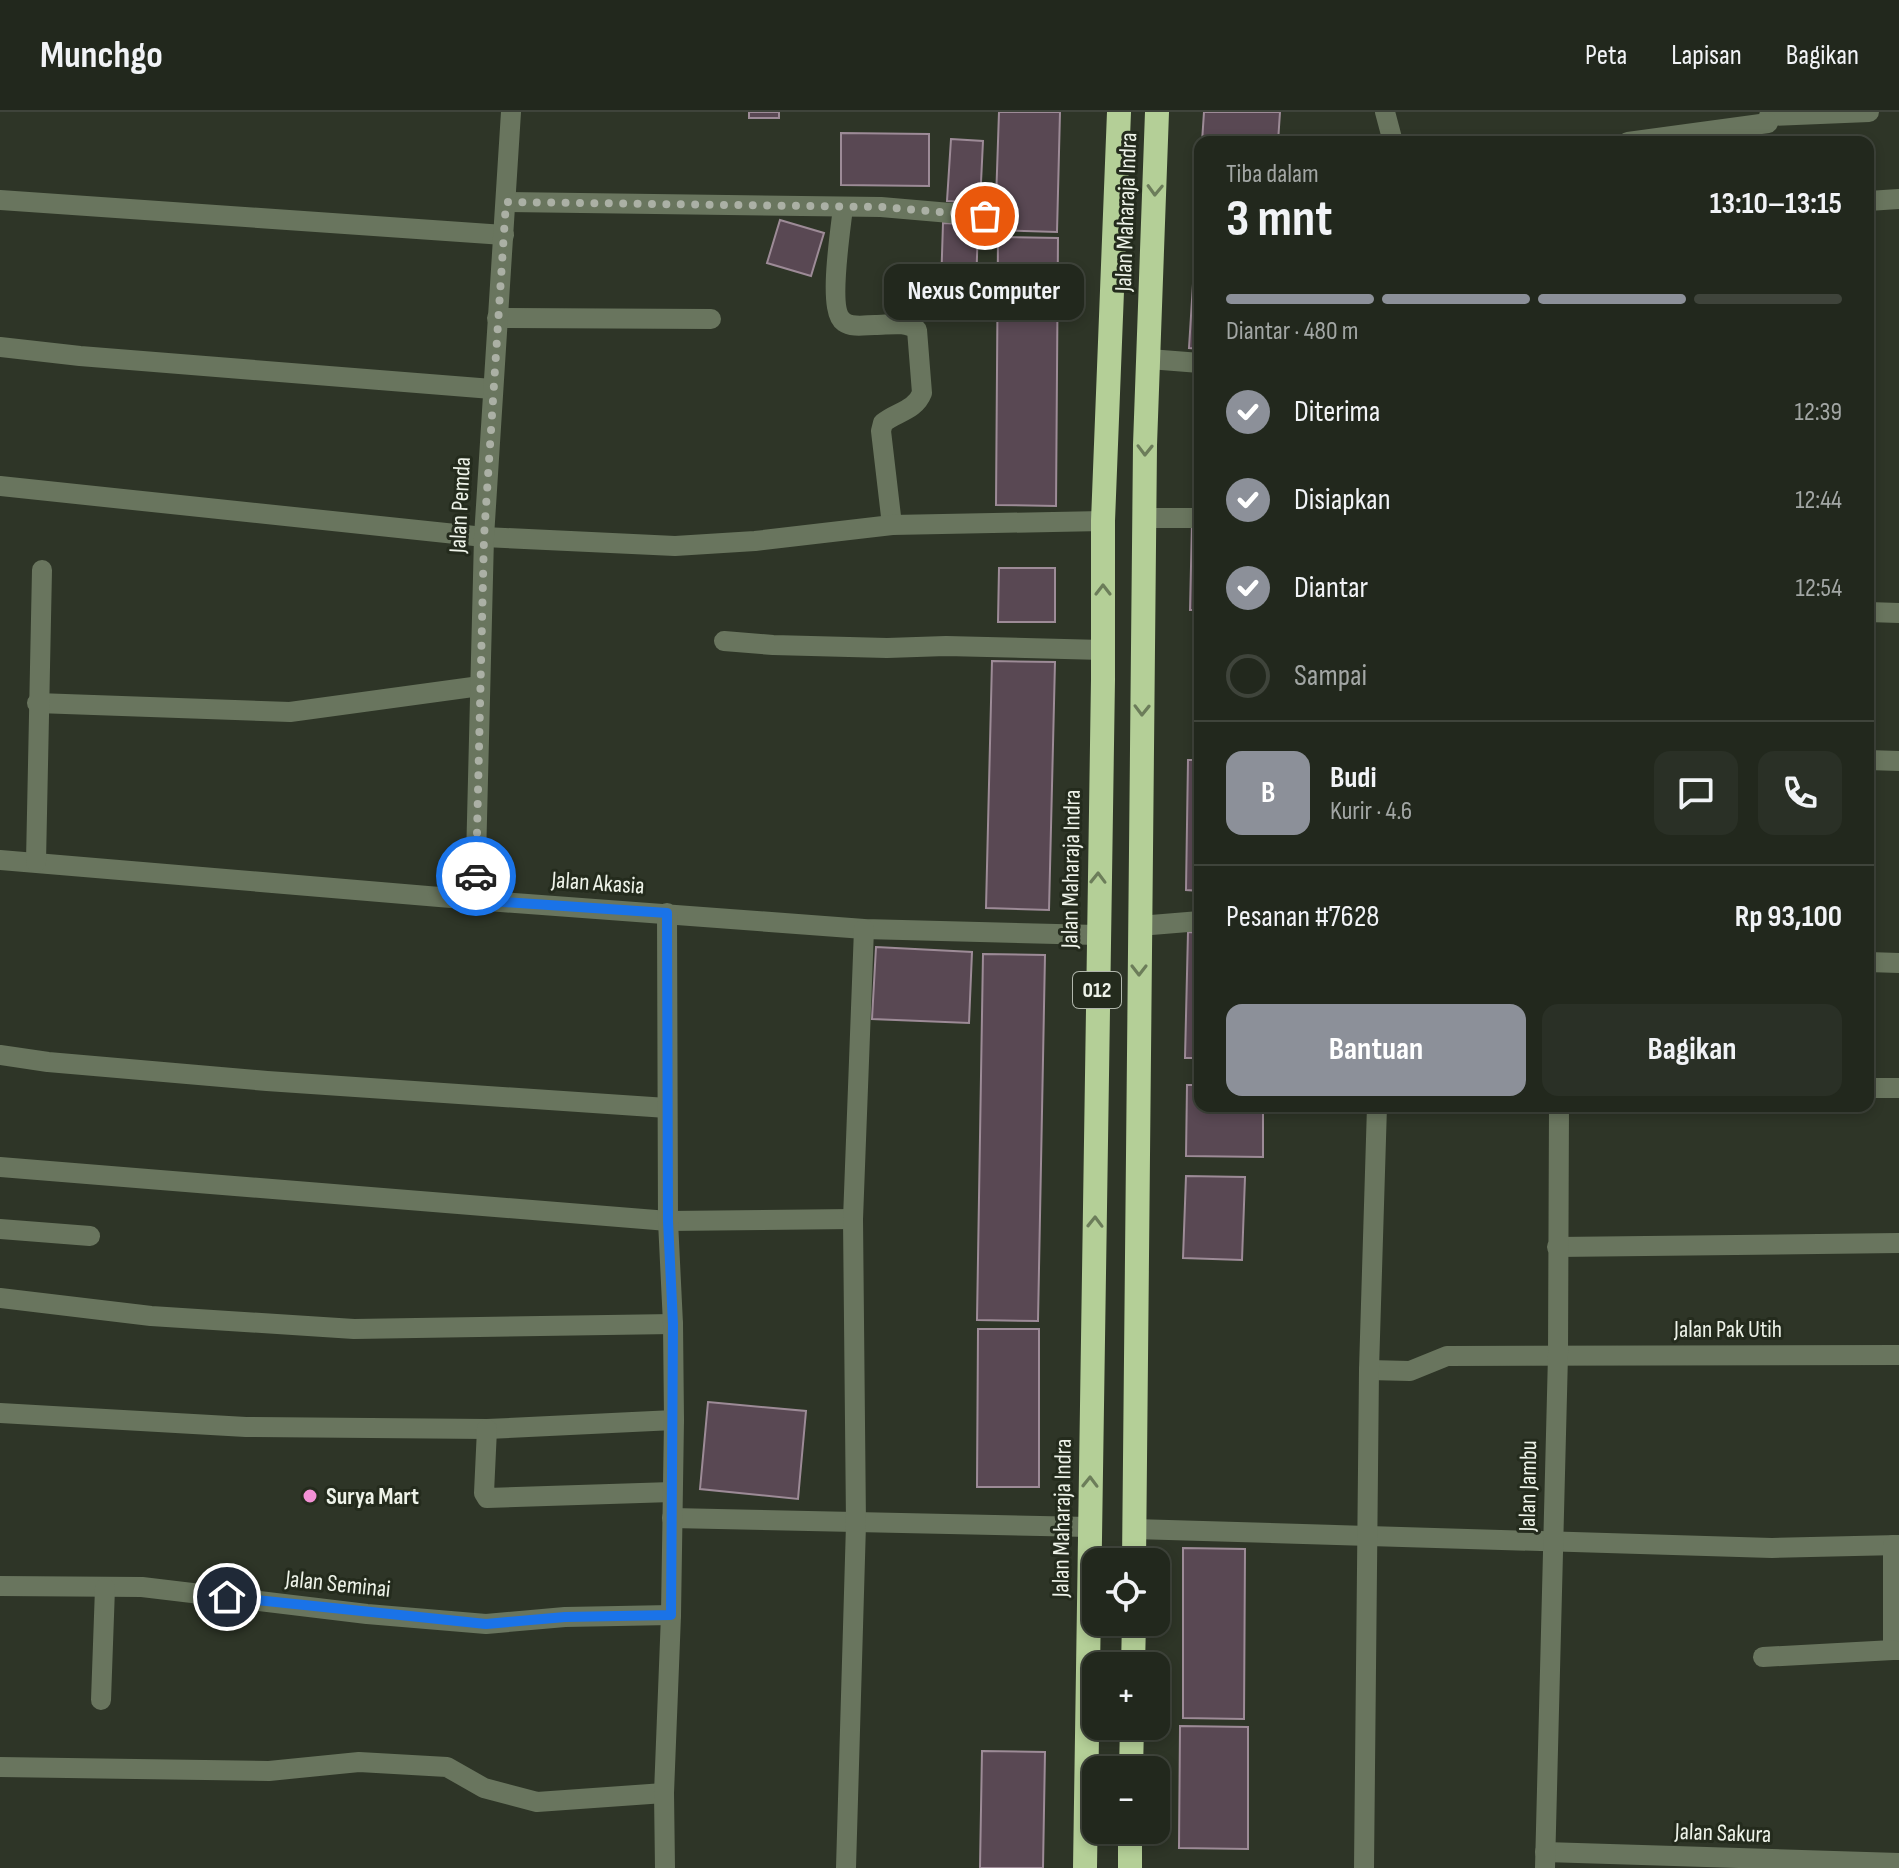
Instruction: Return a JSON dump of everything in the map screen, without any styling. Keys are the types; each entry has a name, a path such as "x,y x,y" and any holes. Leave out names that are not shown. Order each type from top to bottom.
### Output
{"highway":[{"name":"Jalan Maharaja Indra","path":"1092,1652 1089,1527 1103,521 1119,112"},
{"name":"Jalan Maharaja Indra","path":"1134,1548 1144,518 1157,112"},
{"path":"1111,288 1153,290"},
{"name":"Jalan Maharaja Indra","path":"1085,1868 1091,1740"},
{"path":"1130,1844 1130,1868"}],"street":[{"name":"Jalan Pemda","path":"475,900 484,537 511,112"},
{"path":"1385,112 1391,136"},
{"path":"1672,136 1869,112"},
{"path":"1874,201 1899,199"},
{"path":"0,200 504,235"},
{"path":"506,202 843,207 985,216"},
{"path":"843,207 836,288 837,313 845,323 903,324 917,330 922,393 919,401 909,409 883,423 881,431 892,525"},
{"path":"497,318 711,319"},
{"path":"0,347 492,389"},
{"path":"1149,359 1194,363"},
{"path":"0,486 484,537 675,546 755,541 892,525 1103,521"},
{"path":"1144,518 1194,518"},
{"path":"36,862 42,570"},
{"path":"1874,612 1899,613"},
{"path":"724,641 887,648 946,646 1103,650"},
{"path":"37,703 290,712 480,686"},
{"path":"1874,760 1899,761"},
{"name":"Jalan Akasia","path":"0,860 864,929 1097,935"},
{"path":"665,1868 664,1793 674,1420 668,1221 667,913"},
{"path":"1139,926 1194,921"},
{"path":"846,1868 856,1524 853,1219 864,929"},
{"path":"1874,962 1899,963"},
{"path":"0,1055 267,1081 667,1108"},
{"path":"1874,1088 1899,1088"},
{"path":"1364,1868 1369,1370 1377,1112"},
{"name":"Jalan Jambu","path":"1545,1860 1558,1355 1559,1112"},
{"path":"0,1167 668,1221 853,1219"},
{"path":"0,1229 90,1236"},
{"path":"1557,1247 1899,1243"},
{"path":"0,1298 151,1316 354,1329 673,1324"},
{"name":"Jalan Pak Utih","path":"1369,1370 1410,1371 1447,1356 1899,1355"},
{"path":"0,1413 246,1427 487,1429 674,1420"},
{"path":"487,1429 484,1493 487,1498 672,1492"},
{"path":"672,1518 1089,1527"},
{"path":"1134,1529 1772,1548 1896,1545 1896,1650 1763,1657"},
{"name":"Jalan Seminai","path":"0,1586 142,1587 367,1614 486,1624 565,1617 671,1615"},
{"path":"101,1700 105,1588"},
{"path":"0,1767 269,1771 359,1762 447,1767 484,1788 537,1802 664,1793"},
{"name":"Jalan Sakura","path":"1545,1860 1899,1863"}],"building":[{"path":"749,112 779,112 779,118 749,118"},
{"path":"999,112 1060,112 1057,232 995,230"},
{"path":"1204,112 1280,112 1278,136 1202,136"},
{"path":"841,133 929,134 929,186 841,185"},
{"path":"951,139 983,141 980,203 947,201"},
{"path":"780,220 824,233 811,276 767,263"},
{"path":"943,223 978,225 975,319 940,318"},
{"path":"998,237 1058,238 1056,506 996,505"},
{"path":"1194,268 1194,348 1189,348"},
{"path":"1192,523 1194,523 1194,610 1190,610"},
{"path":"999,568 1055,568 1055,622 998,622"},
{"path":"992,661 1055,662 1049,910 986,908"},
{"path":"1188,760 1194,760 1194,891 1186,890"},
{"path":"1188,932 1194,932 1194,1058 1185,1058"},
{"path":"876,947 972,952 969,1023 872,1019"},
{"path":"983,954 1045,955 1038,1321 977,1320"},
{"path":"1187,1085 1194,1085 1194,1112 1263,1112 1263,1157 1186,1156"},
{"path":"1186,1176 1245,1177 1242,1260 1183,1258"},
{"path":"978,1329 1039,1329 1039,1487 977,1487"},
{"path":"708,1402 806,1411 798,1499 700,1489"},
{"path":"1183,1548 1245,1549 1244,1719 1183,1718"},
{"path":"1180,1726 1248,1727 1248,1849 1179,1848"},
{"path":"982,1751 1045,1752 1043,1868 980,1868"}],"way so far":[{"path":"476,876 484,537 506,202 881,207 985,216"}],"place":[{"name":"Nexus Computer","path":"985,216"},
{"name":"Surya Mart","path":"310,1496"}],"route":[{"path":"227,1597 486,1624 565,1617 671,1615 674,1420 668,1221 667,913 475,900 476,876"}]}
